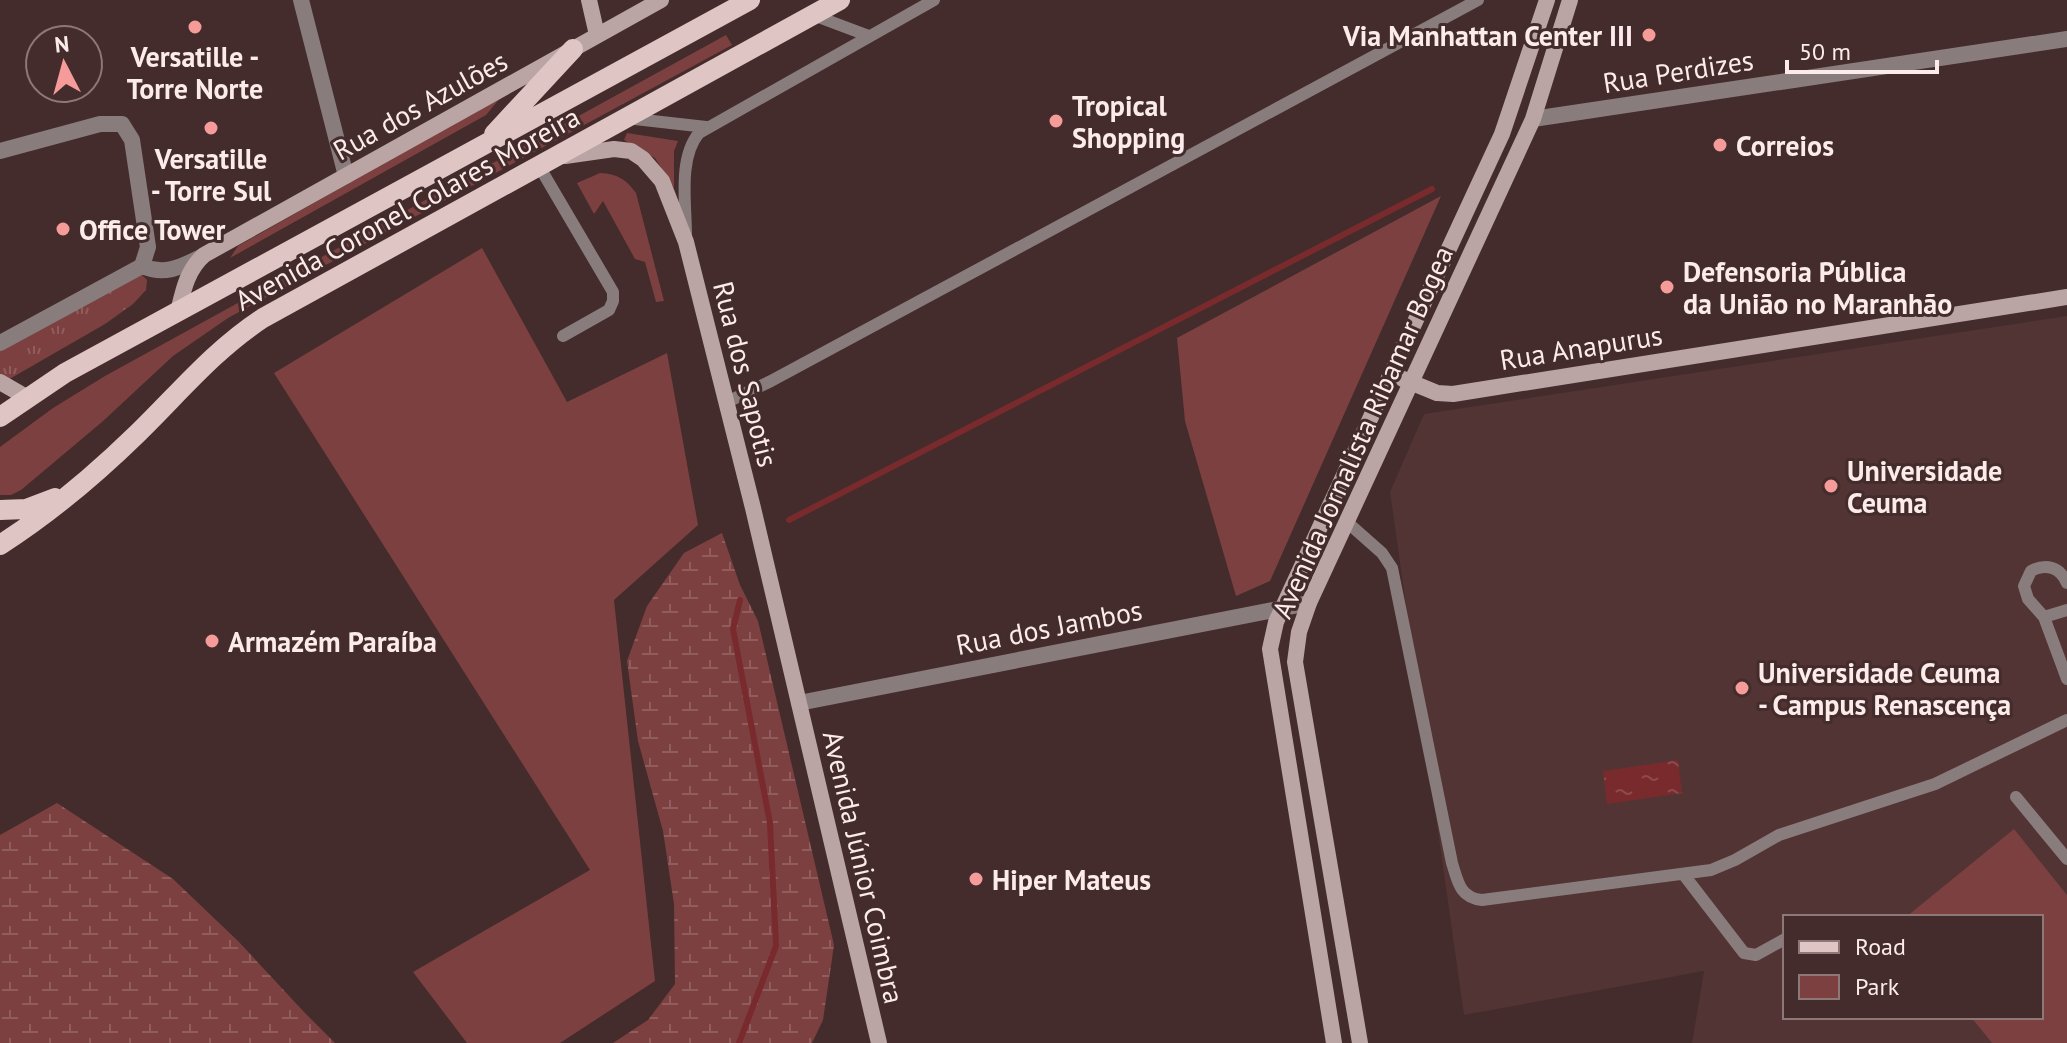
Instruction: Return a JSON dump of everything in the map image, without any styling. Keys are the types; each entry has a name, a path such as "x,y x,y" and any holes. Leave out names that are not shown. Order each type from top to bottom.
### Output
{"main road":[{"path":"589,0 597,35"},
{"name":"Rua dos Azulões","path":"204,255 661,0"},
{"name":"Avenida Coronel Colares Moreira","path":"0,417 65,373 750,0"},
{"name":"Avenida Coronel Colares Moreira","path":"0,545 34,523 98,470 210,359 244,330 840,0"},
{"name":"Avenida Jornalista Ribamar Bogea","path":"1334,1043 1270,649 1276,622 1506,124 1547,0"},
{"name":"Avenida Jornalista Ribamar Bogea","path":"1360,1043 1295,662 1299,632 1309,603 1533,119 1570,0"},
{"path":"483,146 573,49"},
{"name":"Rua dos Sapotis","path":"545,162 602,149 626,150 649,164 662,181 686,242 799,703"},
{"path":"178,312 186,282 196,262 204,255"},
{"name":"Rua Anapurus","path":"1391,375 1437,393 1453,394 2067,297"},
{"path":"0,382 26,397"},
{"path":"0,510 26,509 46,502 98,470"},
{"name":"Avenida Júnior Coimbra","path":"799,703 879,1043"}],"street":[{"path":"301,0 346,176"},
{"name":"Rua Perdizes","path":"1533,119 2067,39"},
{"path":"0,151 100,124 122,124 132,140 148,247 142,266"},
{"name":"Rua dos Azulões","path":"0,343 142,266 160,271 174,270 204,255"},
{"name":"Rua dos Jambos","path":"799,703 1309,603"}],"lane":[{"path":"686,242 687,158 693,140 706,127 934,0"},
{"path":"725,403 783,375 1478,0"},
{"path":"813,15 869,36"},
{"path":"626,118 706,127"},
{"path":"545,162 613,292 609,310 563,336"},
{"path":"1347,522 1382,553 1392,568 1452,863 1465,895 1482,900 1684,875 1722,865 1779,835 1935,784 2067,720"},
{"path":"2067,583 2060,572 2051,567 2040,567 2028,574 2024,586 2026,595 2044,617 2067,679"},
{"path":"2044,617 2067,610"},
{"path":"2016,797 2067,859"},
{"path":"1684,875 1744,953 1756,955 1783,940"}],"shaded area":[{"name":"Universidade Ceuma - Campus Renascença","path":"2067,316 2067,1043 1692,1043 1704,971 1464,1015 1390,492 1424,414"}],"green space":[{"path":"726,35 732,45 228,318 173,356 102,422 21,490 11,495 0,495 0,447 53,408 105,376"},
{"path":"501,97 486,115 230,258 238,246"},
{"path":"627,133 678,141 674,151 674,188 655,158 624,140"},
{"path":"600,173 621,178 636,193 664,301 656,302 645,262 635,259 603,201 594,214 577,183"},
{"path":"1441,196 1270,581 1236,596 1185,421 1177,338"},
{"path":"482,248 567,402 667,353 698,525 614,600 655,981 560,1043 467,1043 413,972 590,870 274,373"},
{"path":"142,275 147,280 146,290 133,304 105,324 6,381 0,375 0,349"},
{"path":"722,533 740,585 758,621 834,945 823,1020 812,1043 613,1043 648,1020 675,984 674,904 663,831 638,741 627,661 647,606 684,553"},
{"path":"57,803 173,879 238,941 335,1043 0,1043 0,835"},
{"path":"2014,829 2067,895 2067,1043 1992,1043 1973,1019 2043,1019 2043,915 1908,915"}],"water":[{"path":"1678,760 1682,793 1607,804 1603,771"}],"waterway":[{"path":"789,520 1432,189"},
{"path":"739,1043 776,946 770,823 733,629 740,600"}],"place":[{"name":"Versatille - Torre Norte","path":"195,27"},
{"name":"Via Manhattan Center III","path":"1649,35"},
{"name":"Tropical Shopping","path":"1056,121"},
{"name":"Versatille - Torre Sul","path":"211,128"},
{"name":"Correios","path":"1720,145"},
{"name":"Office Tower","path":"63,229"},
{"name":"Defensoria Pública da União no Maranhão","path":"1667,287"},
{"name":"Universidade Ceuma","path":"1831,486"},
{"name":"Armazém Paraíba","path":"212,641"},
{"name":"Universidade Ceuma - Campus Renascença","path":"1742,688"},
{"name":"Hiper Mateus","path":"976,879"}]}
